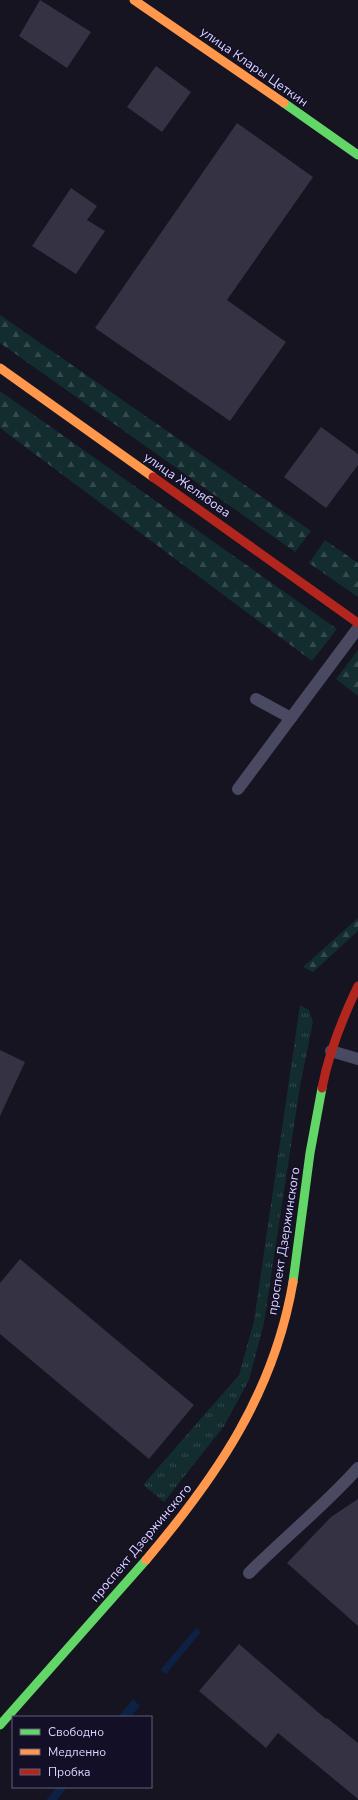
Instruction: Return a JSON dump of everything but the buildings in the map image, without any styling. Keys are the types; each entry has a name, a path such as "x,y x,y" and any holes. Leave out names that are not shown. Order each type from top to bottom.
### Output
{"main road":[{"name":"улица Клары Цеткин","path":"134,0 358,155"},
{"name":"улица Желябова","path":"0,368 358,623"},
{"name":"проспект Дзержинского","path":"0,1725 154,1552 188,1510 223,1460 256,1402 279,1343 292,1289 312,1138 331,1051 348,1004 358,986"}],"lane":[{"path":"238,789 358,628"},
{"path":"256,699 290,718"},
{"path":"331,1051 358,1059"},
{"path":"249,1573 280,1541 340,1488 358,1468"}],"green space":[{"path":"0,315 311,531 295,552 0,343"},
{"path":"0,391 337,629 312,661 0,428"},
{"path":"325,540 358,563 358,597 309,563"},
{"path":"358,650 358,696 336,679"},
{"path":"358,918 358,931 313,972 303,967"},
{"path":"300,1005 309,1010 313,1022 300,1086 264,1323 249,1380 224,1426 164,1502 143,1485 239,1375 254,1321"}],"water":[{"path":"196,1628 201,1632 166,1674 160,1670"},
{"path":"133,1699 140,1706 131,1716 119,1716"},
{"path":"56,1788 66,1788 57,1800 46,1800"}],"traffic: fast":[{"path":"284,103 358,155"},
{"path":"293,1282 310,1153 322,1088"},
{"path":"0,1725 146,1560"}],"traffic: slow":[{"path":"134,0 284,103"},
{"path":"0,368 153,477"},
{"path":"146,1560 196,1497 219,1464 257,1397 272,1360 284,1322 293,1282"}],"traffic: jam":[{"path":"153,477 358,623"},
{"path":"322,1088 328,1062 337,1036 358,986"}]}
